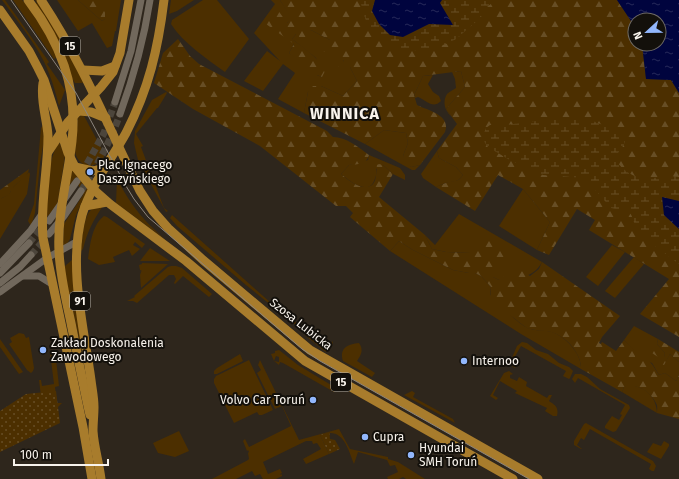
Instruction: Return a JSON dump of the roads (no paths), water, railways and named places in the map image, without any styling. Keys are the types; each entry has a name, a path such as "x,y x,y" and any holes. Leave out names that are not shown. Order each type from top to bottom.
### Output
{"main road":[{"path":"28,0 48,28 58,48 68,78 72,98 72,141 62,201 59,228 59,252 62,281 93,432"},
{"name":"15","path":"41,0 63,34 83,70 118,145"},
{"name":"91","path":"92,479 83,427 43,238 48,152 68,122 108,79 115,66 123,38 129,0"},
{"name":"91","path":"101,479 93,432 94,405 82,322 77,273 79,230 85,206 92,189 138,108 152,69 160,32 164,0"},
{"name":"15","path":"0,10 29,52 44,80 60,133 68,153 75,167 92,189"},
{"name":"15","path":"83,70 102,71 115,66"},
{"path":"44,80 42,96 46,119 48,152"},
{"path":"79,111 91,112 106,118"},
{"name":"Szosa Lubicka","path":"118,145 140,190 156,216 204,260 310,350 538,479"},
{"path":"75,167 92,171 104,168"},
{"name":"Szosa Lubicka","path":"92,189 186,261 305,361 513,479"},
{"path":"85,206 107,202"}],"street":[{"path":"115,102 131,52 141,0"},
{"path":"120,114 132,82 147,22 150,0"},
{"path":"0,264 45,217 76,181"},
{"path":"49,234 64,216 81,191"},
{"path":"0,292 47,258 78,241"},
{"path":"0,273 29,243"},
{"path":"0,283 31,255"},
{"path":"23,276 39,276 52,284"}],"water":[{"path":"375,0 442,0 440,3 453,25 429,24 403,37 390,35 379,24 372,11"},
{"path":"617,0 679,0 679,93 671,80 646,79 643,52 667,52 667,12 627,12 627,15"},
{"path":"662,197 679,201 679,229 664,215"}],"tunnel":[{"path":"82,173 104,133 115,102"},
{"path":"81,191 103,154 120,114"},
{"path":"29,243 44,225"},
{"path":"31,255 45,239"}],"tram line":[{"path":"11,0 76,93 126,186 148,217 302,349 320,361 529,479"}],"place":[{"name":"Plac Ignacego Daszyńskiego","path":"90,172"},
{"name":"Zakład Doskonalenia Zawodowego","path":"43,350"},
{"name":"Internoo","path":"464,361"},
{"name":"Volvo Car Toruń","path":"313,400"},
{"name":"Cupra","path":"365,437"},
{"name":"Hyundai SMH Toruń","path":"411,455"}],"district":[{"name":"WINNICA","path":"345,113"}]}
